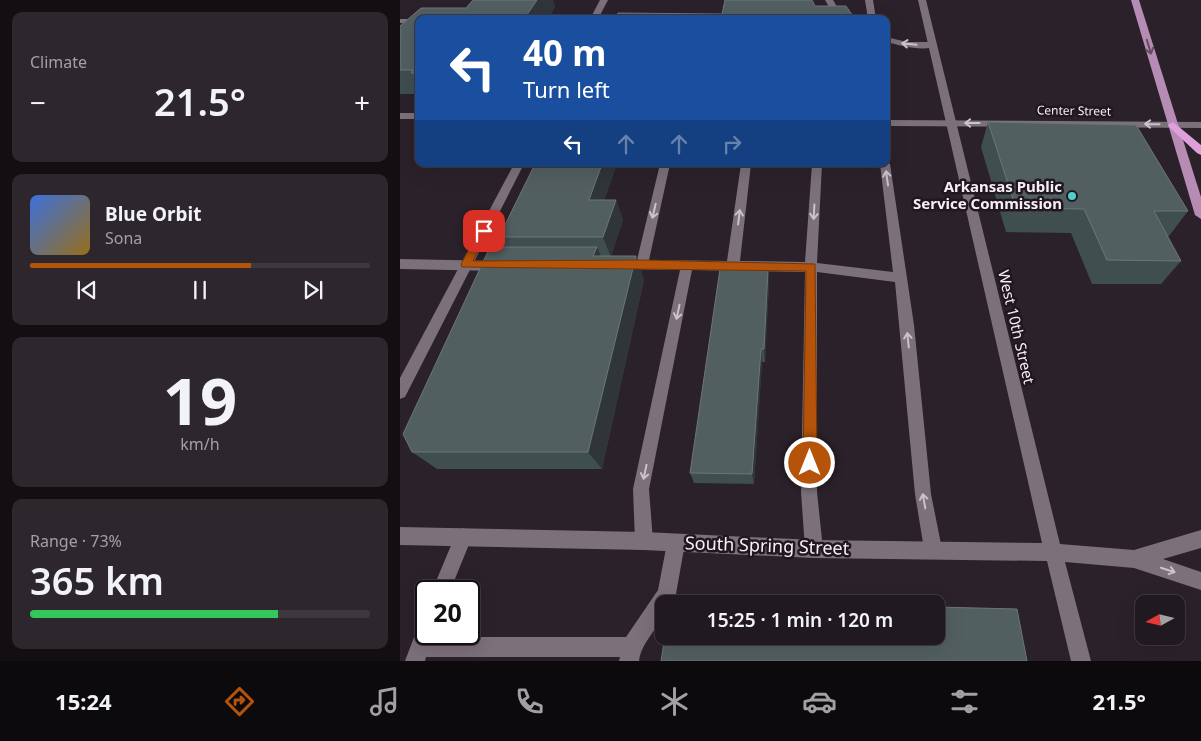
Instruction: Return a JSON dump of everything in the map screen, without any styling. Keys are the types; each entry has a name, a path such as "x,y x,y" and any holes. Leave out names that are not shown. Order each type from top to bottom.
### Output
{"highway":[{"path":"1173,124 1201,151"}],"main road":[{"path":"1135,0 1201,215"},
{"path":"400,392 466,264"}],"street":[{"path":"596,15 604,0"},
{"path":"829,0 838,15"},
{"path":"869,0 871,15"},
{"name":"West 10th Street","path":"922,0 1039,494 1081,661"},
{"path":"400,21 415,21"},
{"path":"890,40 907,44 933,45"},
{"path":"400,116 415,116"},
{"name":"Center Street","path":"890,123 1201,125"},
{"path":"466,264 516,167"},
{"path":"642,264 664,167"},
{"path":"733,266 746,167"},
{"path":"814,549 809,492 811,267 817,167"},
{"path":"885,167 900,278 923,494 933,549"},
{"path":"400,264 511,266"},
{"path":"604,264 811,267 900,278"},
{"path":"644,541 641,489 687,265"},
{"name":"South Spring Street","path":"400,536 644,541 814,549 1055,552 1134,559 1201,581"},
{"path":"445,580 463,536"},
{"name":"South Spring Street","path":"1134,559 1201,539"},
{"path":"421,647 630,654 667,594 676,543"}],"building":[{"path":"473,0 537,0 527,15 415,15 415,73 411,73 413,70 400,70 400,26 421,8 466,8"},
{"path":"725,0 812,0 815,6 846,6 852,15 617,15 618,13 722,14"},
{"name":"Arkansas Public Service Commission","path":"988,122 1136,125 1188,211 1154,211 1181,261 1107,260 1084,209 1016,208"},
{"path":"534,167 601,167 589,200 616,200 603,237 499,237"},
{"path":"490,247 597,247 593,256 636,256 588,452 412,452 403,434"},
{"path":"720,269 768,269 764,349 761,349 752,474 690,473"},
{"path":"945,607 1017,609 1027,661 661,661 664,645 945,645"}],"place":[{"name":"Arkansas Public Service Commission","path":"1072,196"}],"route":[{"path":"484,231 466,264 502,266 642,264 811,267 810,463"}]}
